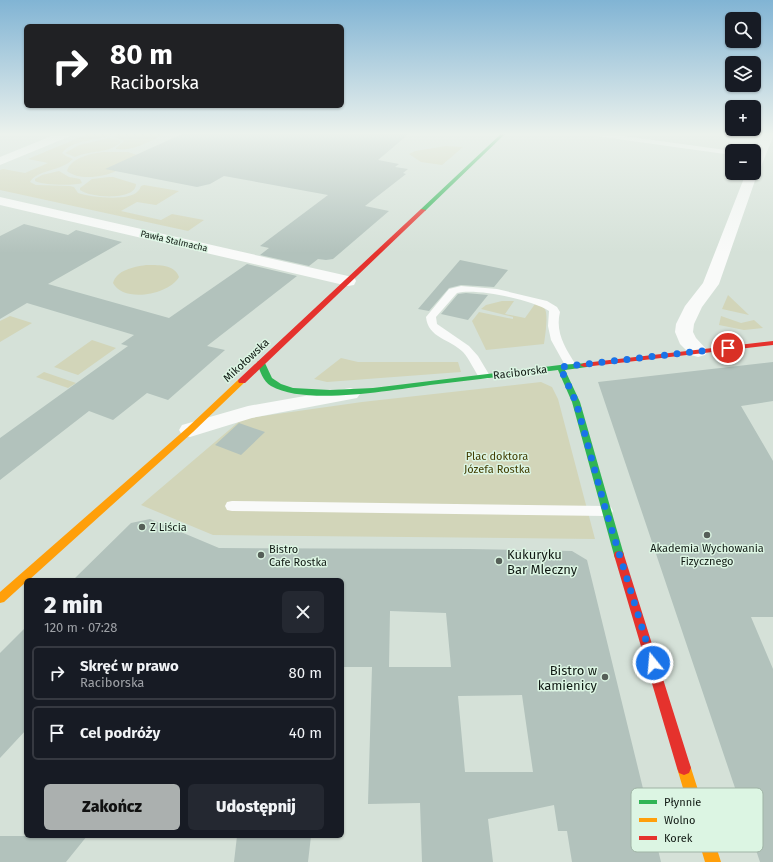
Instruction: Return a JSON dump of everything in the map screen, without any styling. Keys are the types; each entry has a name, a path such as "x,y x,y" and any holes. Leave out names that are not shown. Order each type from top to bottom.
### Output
{"main road":[{"name":"Mikołowska","path":"4,590 190,430 462,173"},
{"name":"Raciborska","path":"261,363 268,380 277,387 297,391 329,392 386,388 773,343"},
{"path":"565,366 606,511 690,788"},
{"path":"710,852 713,862"}],"street":[{"path":"698,351 688,340 684,332 685,324 694,306 711,284 749,180"},
{"name":"Pawła Stalmacha","path":"0,201 348,281"},
{"name":"Raciborska","path":"190,430 248,412 386,388"}],"lane":[{"path":"484,376 472,356 465,348 438,331 432,324 431,317 456,289 477,289 543,303 549,306 555,312 552,323 565,366"},
{"path":"232,506 606,511"}],"green space":[{"path":"0,173 42,173 33,178 30,182 36,185 70,186 74,187 78,193 109,198 127,197 138,191 141,186 144,185 179,191 156,205 137,202 121,211 161,220 172,214 204,220 188,231 0,190"},
{"path":"63,173 69,177 80,179 82,183 58,185 35,181 35,179 42,175"},
{"path":"71,173 110,173 92,177"},
{"path":"109,177 136,184 134,189 129,193 112,196 93,195 80,190 80,188 92,179"},
{"path":"146,265 170,267 179,277 174,283 166,288 156,292 136,295 126,293 118,289 113,283 122,272 131,268"},
{"path":"728,295 749,315 722,309"},
{"path":"502,301 514,301 505,314 525,318 535,304 544,308 546,314 546,331 544,344 486,350 472,321 479,312 513,319 513,317 481,309 486,305"},
{"path":"10,316 32,323 0,342 0,321"},
{"path":"721,316 741,323 754,320 763,328 744,330 719,325"},
{"path":"92,340 116,348 78,375 54,367"},
{"path":"341,358 358,362 458,362 461,372 327,382 314,379"},
{"path":"44,372 76,383 68,388 36,377"},
{"name":"Plac doktora Józefa Rostka","path":"541,382 552,387 558,399 595,539 213,535 141,505 242,419 362,402"}],"building":[{"path":"127,173 406,174 365,206 389,211 333,259 318,259 309,266 260,255 269,248 260,246 328,195 224,176 210,184 197,187"},
{"path":"24,224 68,235 76,230 122,242 48,284 169,318 247,264 297,276 207,346 225,350 168,400 147,393 113,420 89,411 0,480 0,438 128,346 121,344 134,335 27,303 0,319 0,236"},
{"path":"460,260 508,270 494,287 461,285 449,288 429,311 418,309"},
{"path":"466,293 488,295 468,320 441,314 458,294"},
{"name":"Akademia Wychowania Fizycznego","path":"773,362 773,401 741,406 773,461 773,617 751,617 773,669 773,862 760,862 757,852 763,852 763,788 735,788 598,382"},
{"path":"239,423 265,432 241,455 215,445"},
{"path":"150,519 219,548 572,551 587,560 643,788 631,788 631,852 659,852 661,862 572,862 567,831 558,831 554,805 488,819 493,862 422,862 420,803 368,804 372,667 344,667 344,578 75,578 131,523","holes":["390,611 446,613 451,667 389,667","522,695 533,772 465,772 458,696"]},
{"path":"24,629 24,732 0,758 0,653"},
{"path":"0,836 24,836 24,838 85,838 66,862 0,862"},
{"path":"237,838 311,838 308,862 234,862"}],"traffic: fast":[{"path":"423,210 462,173"},
{"path":"261,363 265,374 274,384 293,390 310,393 373,390 584,365"},
{"path":"560,367 576,402 619,555"}],"traffic: slow":[{"path":"0,599 190,430 242,381"},
{"path":"684,768 690,788"},
{"path":"710,852 713,862"}],"traffic: jam":[{"path":"242,381 423,210"},
{"path":"584,365 773,343"},
{"path":"619,555 684,768"}],"place":[{"name":"Z Liścia","path":"142,527"},
{"name":"Akademia Wychowania Fizycznego","path":"707,535"},
{"name":"Bistro Cafe Rostka","path":"261,555"},
{"name":"Kukuryku Bar Mleczny","path":"499,561"},
{"name":"Bistro w kamienicy","path":"605,677"}],"route":[{"path":"653,663 606,511 576,402 560,367 728,348"}]}
